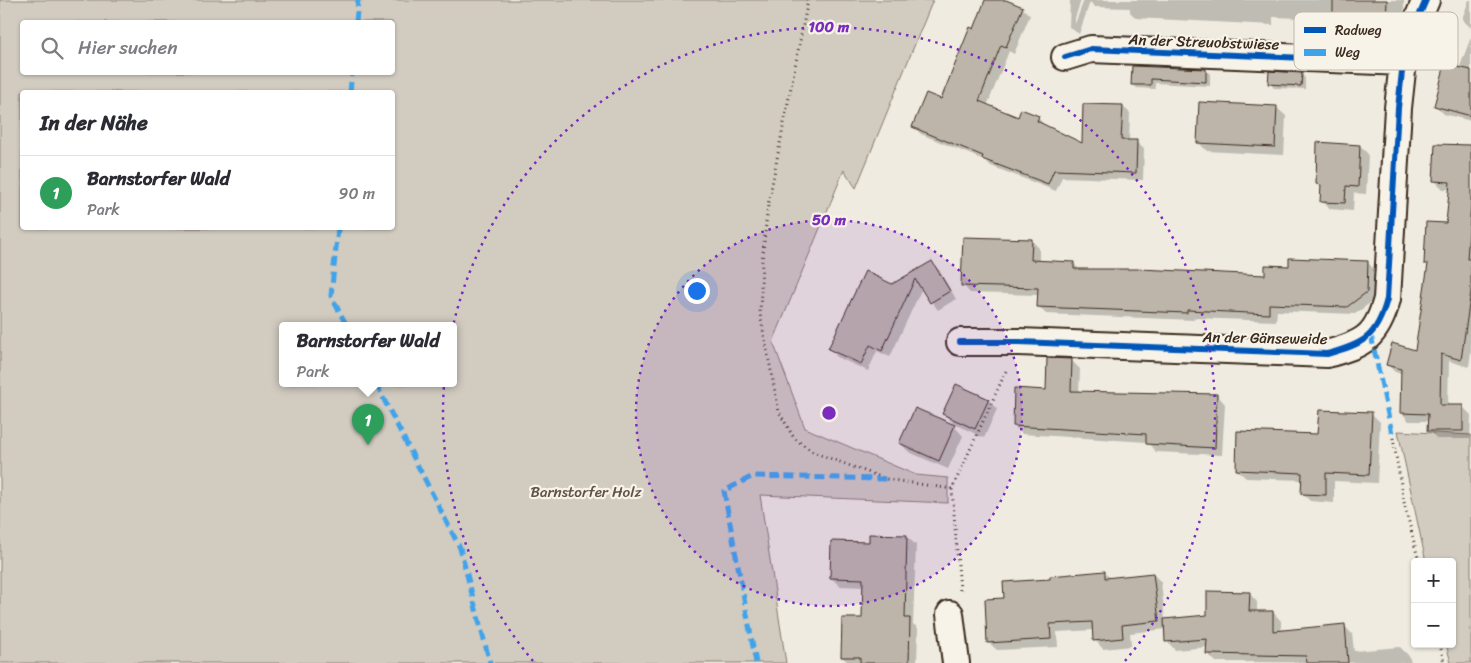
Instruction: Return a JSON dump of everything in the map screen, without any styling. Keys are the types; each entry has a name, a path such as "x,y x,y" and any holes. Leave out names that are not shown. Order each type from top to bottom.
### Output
{"street":[{"name":"An der Gänseweide","path":"1421,12 1426,0"},
{"name":"An der Streuobstwiese","path":"1065,57 1091,49 1294,57"},
{"name":"An der Gänseweide","path":"960,342 1019,342 1327,354 1352,347 1371,335 1381,322 1387,299 1398,108 1402,70"},
{"path":"950,614 956,663"}],"path":[{"path":"808,0 768,205 762,261 760,314 779,412 794,438 813,452 886,479 952,489"},
{"path":"950,614 961,603 952,489 1019,342"},
{"path":"1393,438 1404,502 1418,558"},
{"path":"1441,648 1444,663"}],"green space":[{"name":"Barnstorfer Holz","path":"0,0 933,0 856,188 844,170 773,342 805,428 916,475 948,478 948,503 760,495 786,663 0,663"},
{"path":"1398,431 1471,435 1471,663 1451,663 1447,648 1456,648 1456,558 1425,558"}],"building":[{"path":"985,0 1006,0 1023,7 1006,47 1001,45 979,101 1018,117 1021,109 1039,116 1037,121 1082,143 1083,104 1123,105 1121,140 1137,140 1136,173 1054,170 1048,184 982,159 983,156 912,127 926,93 941,99 970,27 974,29"},
{"path":"1333,0 1387,0 1386,12 1333,12"},
{"path":"1132,66 1206,69 1206,82 1151,79 1151,85 1131,85"},
{"path":"1458,67 1471,70 1471,116 1434,106 1443,70 1458,70"},
{"path":"1269,71 1302,73 1301,86 1268,84"},
{"path":"1199,102 1277,106 1275,147 1197,143"},
{"path":"1317,142 1360,145 1358,187 1346,186 1345,203 1320,202 1321,185 1316,184"},
{"path":"1435,144 1471,145 1471,203 1467,259 1471,259 1471,291 1461,360 1441,354 1440,405 1463,405 1463,431 1427,431 1428,414 1400,413 1401,369 1386,365 1392,343 1415,350 1428,264 1424,264 1426,222 1446,223 1450,182 1433,181"},
{"path":"963,237 1032,239 1031,260 1074,262 1074,269 1140,269 1265,275 1265,265 1289,266 1289,258 1368,261 1367,292 1347,307 1269,304 1269,314 1187,310 1187,313 1037,307 1038,288 961,286"},
{"path":"932,261 950,291 930,303 915,279 882,351 870,345 861,364 828,349 865,271 892,284"},
{"path":"1047,358 1072,359 1071,391 1217,394 1215,448 1146,444 1146,434 1013,426 1014,388 1046,390"},
{"path":"956,384 989,399 975,429 942,414"},
{"path":"915,408 955,425 939,461 899,443"},
{"path":"1319,410 1372,412 1369,475 1326,473 1326,495 1301,494 1302,473 1236,470 1237,431 1317,434"},
{"path":"869,534 907,535 905,618 910,618 909,663 860,663 860,657 841,657 842,618 862,618 863,579 830,578 831,541 869,542"},
{"path":"1105,571 1105,578 1153,573 1159,621 1122,625 1123,638 1093,641 1092,622 1050,624 1051,639 987,643 985,599 1004,598 1003,582 1050,579 1050,576"},
{"path":"1207,591 1250,592 1249,611 1273,611 1273,631 1345,624 1348,663 1307,663 1306,656 1206,654 1207,639 1165,642 1164,619 1207,615"}],"marked path":[{"path":"356,20 358,0"},
{"path":"350,90 352,75"},
{"path":"338,230 331,296 345,322"},
{"path":"1371,335 1393,438"},
{"path":"378,387 460,548 490,663"},
{"path":"756,663 724,491 753,476 886,479"}],"cycle path":[{"path":"1421,12 1426,0"},
{"path":"1065,57 1091,49 1294,57"},
{"path":"960,342 1019,342 1327,354 1351,347 1360,342 1367,337 1379,322 1387,299 1398,108 1402,70"}],"place":[{"name":"Barnstorfer Wald","path":"368,445"}]}
